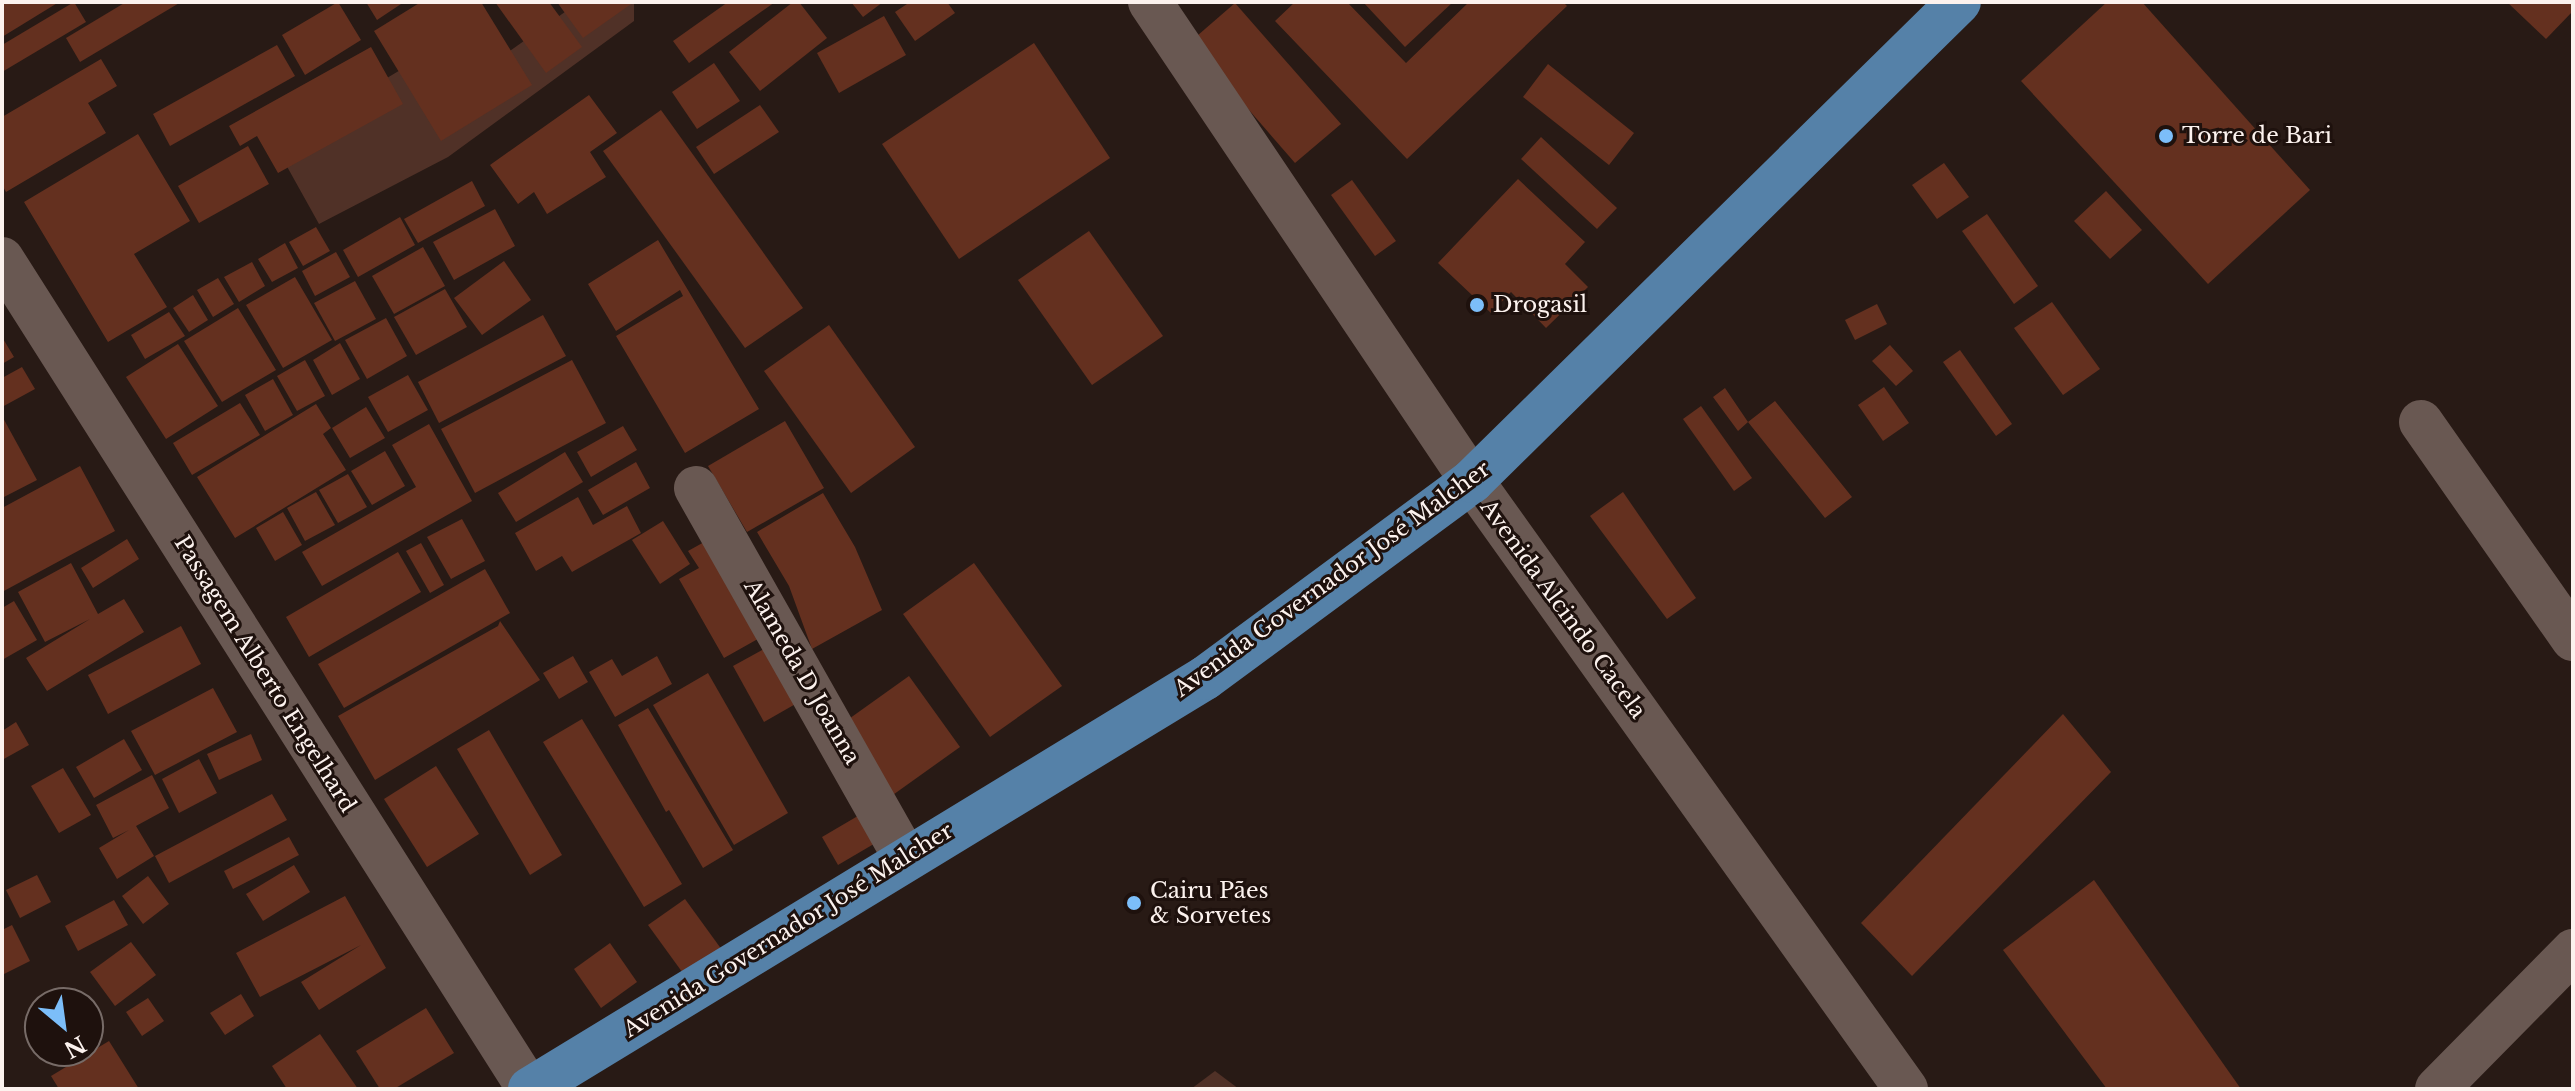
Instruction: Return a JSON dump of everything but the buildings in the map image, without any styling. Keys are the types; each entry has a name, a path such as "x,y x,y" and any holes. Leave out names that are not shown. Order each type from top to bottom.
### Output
{"main road":[{"name":"Avenida Governador José Malcher","path":"530,1089 1205,678 1472,481 1959,2"}],"street":[{"name":"Avenida Alcindo Cacela","path":"1150,2 1472,481 1906,1089"},
{"name":"Passagem Alberto Engelhard","path":"2,259 530,1089"},
{"path":"2421,422 2573,639"},
{"name":"Alameda D Joanna","path":"696,488 905,858"},
{"path":"2437,1089 2573,951"}],"shaded area":[{"path":"579,2 634,2 634,21 448,157 319,224 275,145 402,69 442,99"},
{"path":"1215,1071 1239,1089 1191,1089"}],"place":[{"name":"Torre de Bari","path":"2166,136"},
{"name":"Drogasil","path":"1477,305"},
{"name":"Cairu Pães & Sorvetes","path":"1134,903"}]}
